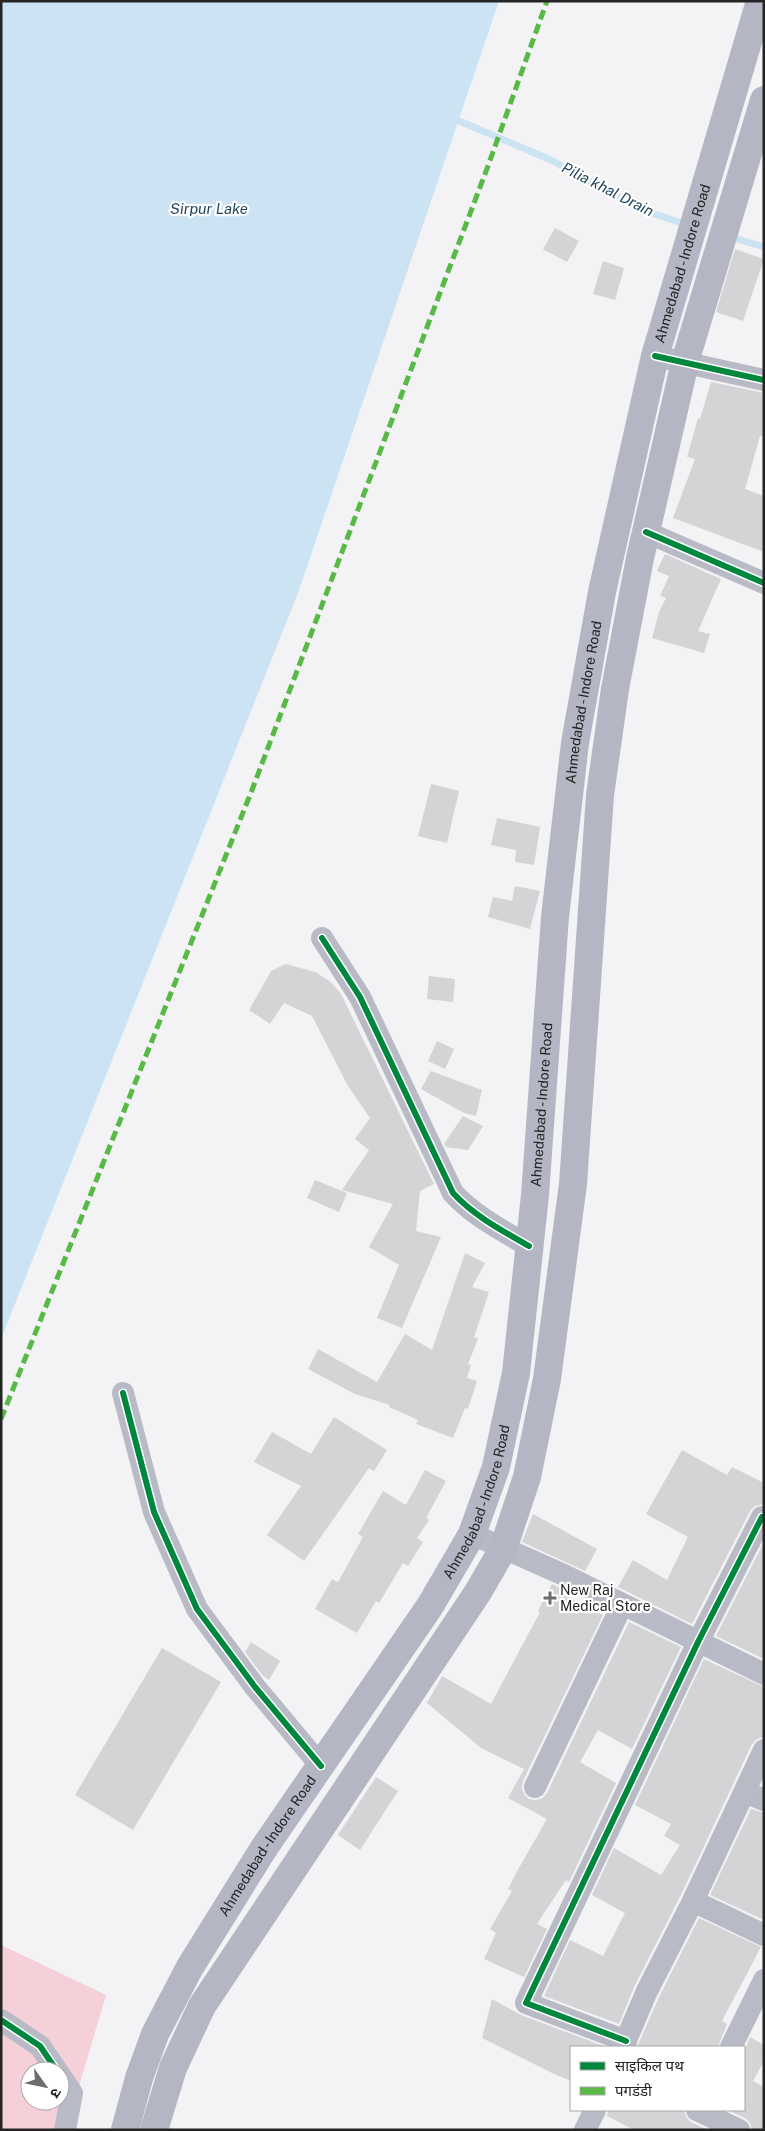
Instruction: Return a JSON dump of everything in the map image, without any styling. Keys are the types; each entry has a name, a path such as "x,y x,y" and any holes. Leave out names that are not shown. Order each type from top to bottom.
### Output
{"highway":[{"name":"Ahmedabad - Indore Road","path":"125,2130 139,2078 155,2034 190,1967 264,1848 430,1606 472,1534 496,1467 516,1372 529,1246 556,918 575,743 602,592 655,356 706,190 760,1"},
{"name":"Ahmedabad - Indore Road","path":"154,2130 173,2068 202,2006 478,1592 503,1549 527,1477 547,1379 573,1184 600,795 615,689 646,532 685,362 732,208 757,145 764,100"}],"street":[{"path":"722,135 757,145"},
{"path":"655,356 764,380"},
{"path":"646,532 764,583"},
{"path":"322,938 360,996 453,1193 486,1220 529,1246"},
{"path":"123,1393 154,1512 197,1609 256,1687 321,1766"},
{"path":"762,1517 698,1642 526,2003 625,2044 647,1991 694,1901 754,1796 764,1750"},
{"path":"472,1534 564,1575 764,1674"},
{"path":"535,1786 622,1605"},
{"path":"694,1901 764,1935"},
{"path":"731,2046 764,1980"},
{"path":"1,2020 40,2046 50,2061"},
{"path":"70,2090 72,2093 70,2104"},
{"path":"65,2130 69,2111"},
{"path":"585,2130 594,2111"},
{"path":"701,2111 739,2130"}],"shaded area":[{"path":"1,1945 106,1995 66,2130 1,2130"}],"water":[{"name":"Sirpur Lake","path":"1,1 499,1 298,593 1,1339"}],"building":[{"path":"555,228 579,241 567,262 543,249"},
{"path":"735,249 764,259 743,321 716,312"},
{"path":"603,261 624,268 615,300 593,294"},
{"path":"711,382 764,393 764,437 760,436 745,489 764,496 764,552 673,518 695,459 687,457"},
{"path":"665,554 721,579 698,631 710,634 704,653 652,638 659,612 666,598 660,596 669,576 657,571"},
{"path":"431,784 459,791 447,843 418,836"},
{"path":"497,818 540,827 534,865 515,862 516,850 491,845"},
{"path":"515,886 540,891 530,929 488,917 493,897 512,901"},
{"path":"286,964 315,972 331,982 341,994 434,1184 420,1191 416,1231 441,1237 402,1328 377,1318 399,1265 369,1247 393,1204 342,1190 369,1150 355,1139 370,1118 348,1086 312,1016 284,1003 270,1024 249,1010 271,971"},
{"path":"429,976 455,979 453,1002 427,999"},
{"path":"437,1041 454,1049 445,1069 428,1061"},
{"path":"431,1071 482,1090 476,1116 464,1113 421,1089"},
{"path":"463,1116 483,1126 468,1150 446,1147 444,1144"},
{"path":"315,1180 347,1193 339,1212 307,1198"},
{"path":"465,1253 485,1263 472,1287 489,1292 474,1337 478,1339 468,1364 471,1365 467,1378 477,1381 468,1409 465,1408 453,1438 416,1424 418,1420 389,1407 390,1405 355,1394 308,1369 318,1349 377,1382 405,1334 432,1350"},
{"path":"334,1417 387,1450 374,1471 369,1468 304,1561 267,1535 301,1486 254,1462 272,1432 311,1454"},
{"path":"682,1450 727,1475 732,1467 764,1483 764,1504 755,1506 750,1511 692,1624 618,1587 633,1560 667,1580 688,1537 646,1514"},
{"path":"425,1470 446,1481 426,1518 429,1520 417,1538 423,1542 408,1566 403,1563 379,1603 376,1601 357,1633 315,1609 332,1579 338,1582 363,1537 358,1534 383,1491 406,1505"},
{"path":"533,1514 597,1549 585,1571 522,1542"},
{"path":"764,1542 764,1659 716,1636"},
{"path":"552,1584 573,1594 570,1598 603,1615 523,1781 522,1788 524,1794 529,1799 543,1798 547,1793 629,1622 681,1647 632,1749 598,1730 580,1762 616,1783 569,1882 566,1880 537,1924 547,1929 524,1977 484,1959 496,1933 490,1929 512,1891 508,1889 547,1819 508,1798 524,1769 481,1748 427,1703 442,1676 491,1704 540,1612 538,1611"},
{"path":"251,1642 280,1661 269,1680 263,1676 245,1652"},
{"path":"162,1648 221,1682 133,1830 75,1795"},
{"path":"704,1659 764,1687 764,1737 757,1739 752,1744 681,1895 635,1985 619,2024 544,1996 570,1940 603,1956 625,1913 592,1895 614,1848 661,1875 680,1845 664,1836 671,1824 635,1805"},
{"path":"376,1777 398,1791 360,1850 338,1835"},
{"path":"751,1809 764,1813 764,1920 710,1895"},
{"path":"699,1918 761,1947 722,2021 727,2024 718,2046 637,2046 659,1997"},
{"path":"492,1999 521,2015 603,2046 570,2046 570,2081 482,2038"},
{"path":"750,2037 764,2045 764,2061 753,2081 764,2087 764,2130 752,2130 750,2123 745,2118 729,2111 745,2111 745,2049"},
{"path":"608,2111 684,2111 686,2117 691,2122 708,2130 634,2130 607,2116"}],"waterway":[{"name":"Pilia khal Drain","path":"457,120 551,160 645,211 688,225"},
{"name":"Pilia khal Drain","path":"727,236 764,247"}],"marked path":[{"path":"1,1419 252,790 488,166 547,1"}],"cycle path":[{"path":"655,356 764,380"},
{"path":"646,532 764,583"},
{"path":"322,938 360,997 453,1193 479,1216 529,1246"},
{"path":"123,1393 154,1512 197,1609 255,1687 321,1766"},
{"path":"626,2041 526,2003 698,1642 762,1517"},
{"path":"1,2020 40,2046 50,2061"}],"place":[{"name":"New Raj Medical Store","path":"550,1598"}]}
